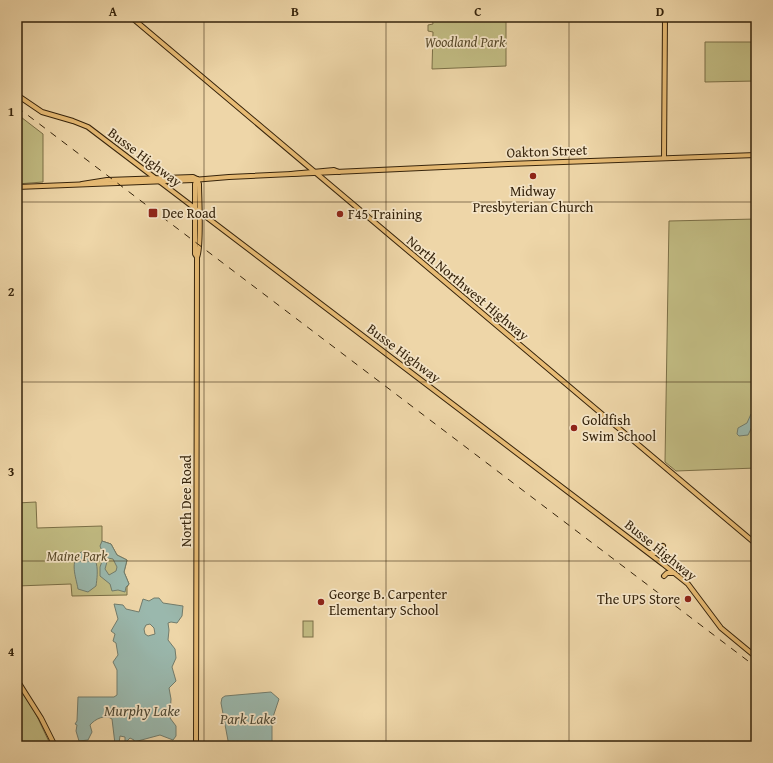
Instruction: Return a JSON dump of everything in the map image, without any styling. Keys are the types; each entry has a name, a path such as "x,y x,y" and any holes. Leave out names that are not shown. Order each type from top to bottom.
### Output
{"main road":[{"name":"North Northwest Highway","path":"131,17 302,161 327,184 756,544"},
{"path":"664,158 665,17"},
{"name":"Busse Highway","path":"17,95 42,112 73,120 88,127 648,552 676,574 697,594 721,628 756,657"},
{"name":"Oakton Street","path":"17,187 756,155"},
{"path":"299,172 302,168 302,161"},
{"name":"Oakton Street","path":"290,174 299,172 340,172"},
{"path":"327,184 330,173"},
{"name":"Oakton Street","path":"82,184 86,182 155,178 193,177 197,179"},
{"name":"North Dee Road","path":"196,746 197,257 195,254 199,184 197,179"},
{"name":"North Dee Road","path":"197,211 199,226 199,254 197,257"},
{"path":"199,226 202,221 207,218"},
{"path":"648,552 658,553 663,546"},
{"path":"664,576 668,573 676,574"},
{"path":"17,680 41,718 55,746"}],"green space":[{"path":"137,17 194,17 194,18 142,21"},
{"name":"Woodland Park","path":"432,17 506,17 506,66 432,69 433,32 428,31 428,25 433,24"},
{"path":"705,42 756,42 756,81 705,82"},
{"path":"17,114 43,134 43,182 17,184"},
{"path":"756,219 756,468 676,471 665,462 669,221"},
{"name":"Maine Park","path":"36,502 37,528 102,526 102,541 111,544 117,555 127,560 124,572 129,584 127,587 127,595 72,596 71,584 17,586 17,503"},
{"path":"303,621 313,621 313,637 303,637"},
{"path":"17,684 34,710 51,746 17,746"}],"water":[{"path":"756,411 755,420 748,435 739,436 737,434 738,428 747,423 751,414"},
{"path":"102,541 111,544 117,555 127,560 124,572 129,584 126,587 125,592 118,590 112,591 110,584 100,576 100,567 104,556 100,546","holes":["108,558 113,559 117,567 116,571 109,575 105,569"]},
{"path":"81,552 92,555 95,559 97,569 96,586 88,592 78,589 74,569 75,560"},
{"name":"Murphy Lake","path":"154,598 159,598 163,603 183,606 182,616 177,623 168,623 168,640 175,649 176,658 172,667 176,681 169,688 171,699 170,718 176,726 176,736 173,740 160,735 134,742 134,740 130,738 125,743 125,737 120,736 119,743 115,744 112,719 103,717 97,719 90,725 92,732 88,740 79,741 76,731 77,725 75,724 77,721 78,697 114,697 117,695 117,670 113,662 118,655 116,643 113,641 115,634 111,631 118,619 114,604 123,605 126,609 139,612 143,599 149,601","holes":["150,624 154,628 155,634 148,636 145,634 144,629 146,625"]},
{"name":"Park Lake","path":"271,692 279,699 272,720 272,746 229,746 221,703 222,698 225,696"}],"railway":[{"path":"17,107 756,667"}],"place":[{"name":"Midway Presbyterian Church","path":"533,176"},
{"name":"Dee Road","path":"153,213"},
{"name":"F45 Training","path":"340,214"},
{"name":"Goldfish Swim School","path":"574,428"},
{"name":"The UPS Store","path":"688,599"},
{"name":"George B. Carpenter Elementary School","path":"321,602"}]}
